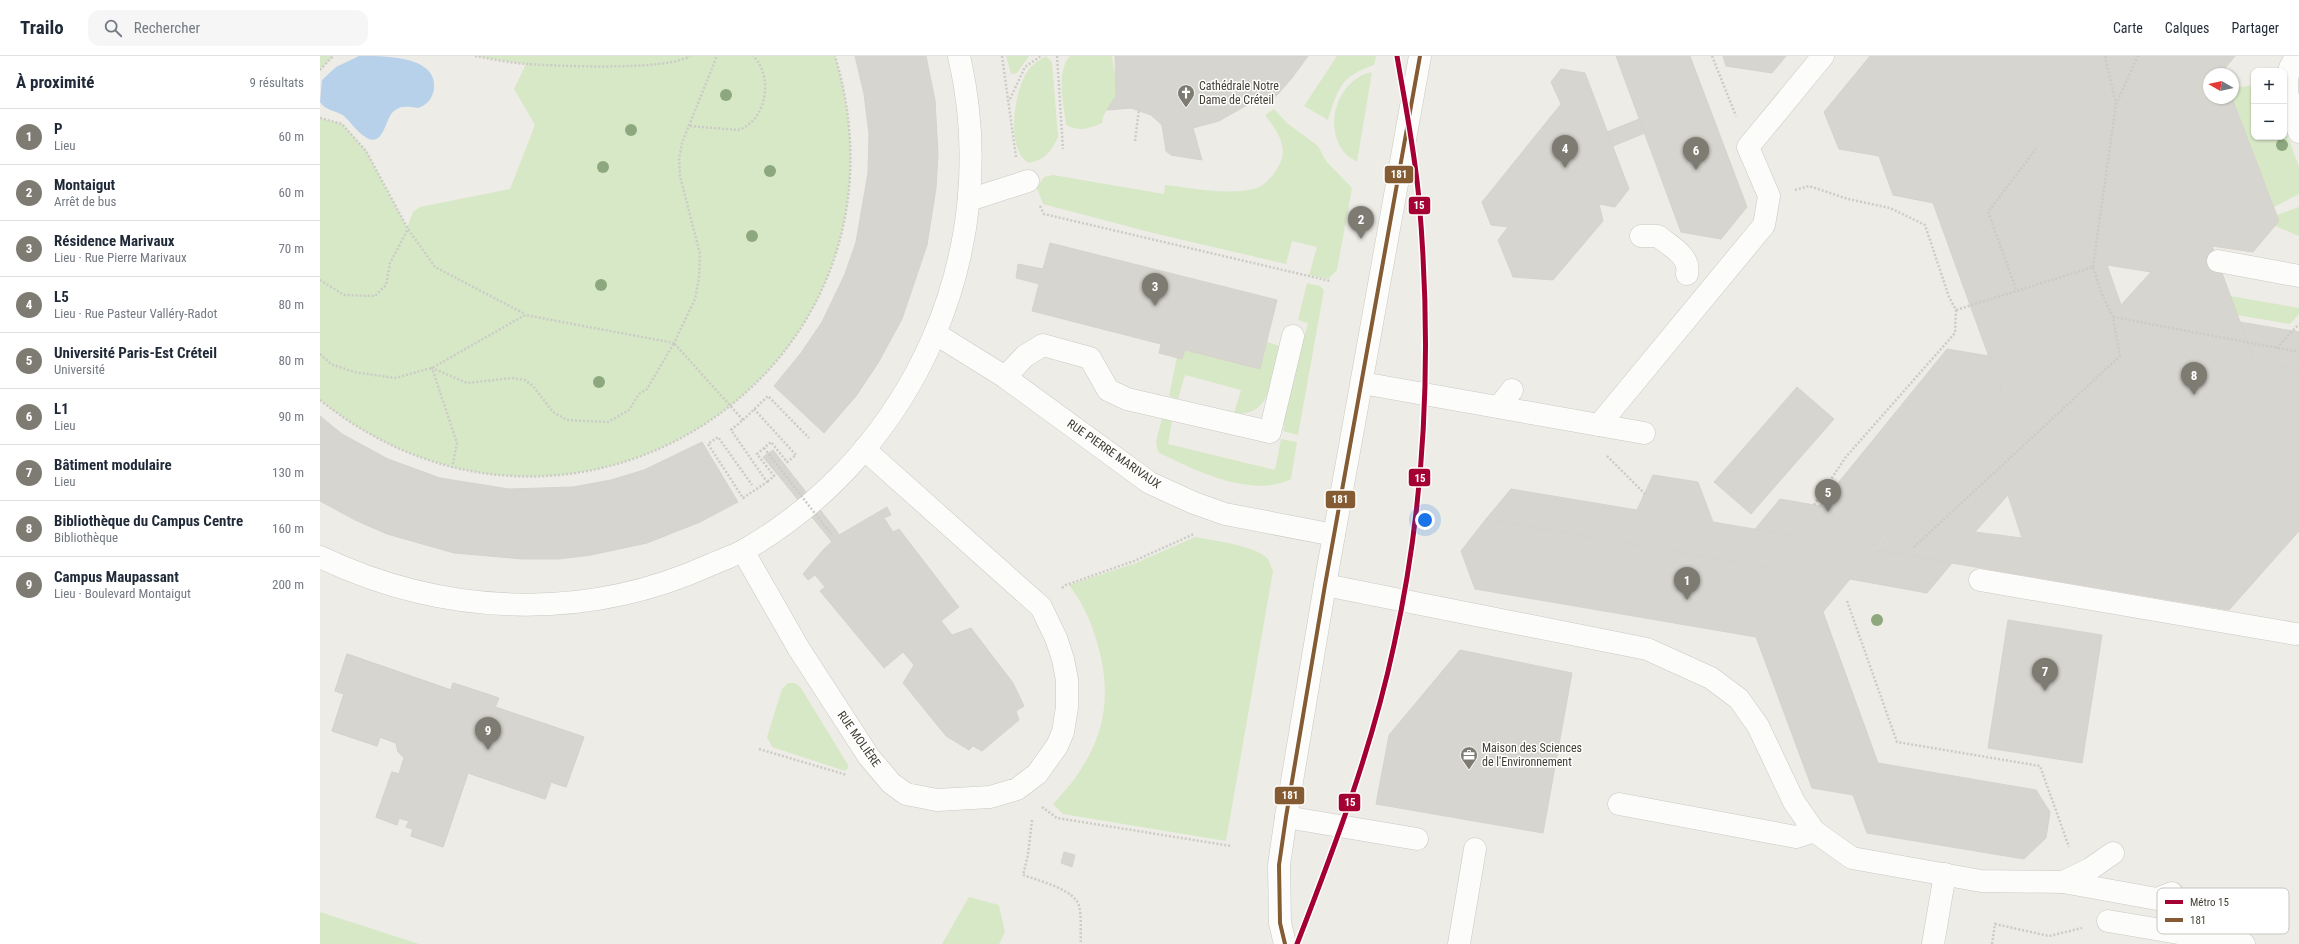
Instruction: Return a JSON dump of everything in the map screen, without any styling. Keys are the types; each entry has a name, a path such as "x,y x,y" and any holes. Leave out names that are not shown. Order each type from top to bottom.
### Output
{"street":[{"path":"320,557 368,578 430,596 495,605 547,606 599,600 649,588 698,571 743,551 809,504 864,449 909,386 936,334 958,266 969,200 970,136 965,85 959,56"},
{"path":"1285,944 1280,923 1279,865 1286,817 1325,585 1420,56"},
{"path":"1599,425 1764,225 1769,196 1748,146 1823,56"},
{"path":"2297,56 2292,63 2286,82 2289,104 2299,132"},
{"path":"969,200 1028,180"},
{"path":"1641,236 1658,236 1684,257 1688,268 1687,274"},
{"path":"2218,261 2299,276"},
{"name":"RUE PIERRE MARIVAUX","path":"936,334 1005,376 1150,483 1194,503 1225,514 1334,535"},
{"path":"1005,376 1025,356 1043,345 1090,358 1108,390 1127,399 1270,432 1293,336"},
{"path":"1362,383 1498,407 1577,412 1599,425 1644,433"},
{"path":"1498,407 1512,390"},
{"name":"RUE MOLIÈRE","path":"743,551 798,649 869,757 885,774 891,784 906,794 937,800 990,797 1017,789 1037,774 1050,757 1063,732 1067,707 1067,680 1063,658 1042,607 864,449"},
{"path":"1980,580 2296,634"},
{"path":"1325,585 1648,649 1711,678 1739,699 1758,726 1794,802 1814,831 1852,858 1981,881 2071,878 2157,898"},
{"path":"1619,804 1796,837 1814,831"},
{"path":"1286,817 1417,839"},
{"path":"1459,944 1475,849"},
{"path":"2071,878 2090,869 2113,853"},
{"path":"1933,944 1945,874"},
{"path":"2108,921 2157,929"},
{"path":"2185,934 2244,944"}],"path":[{"path":"320,70 333,56"},
{"path":"475,56 526,64 630,66 657,64 686,59 690,56"},
{"path":"432,368 466,383 512,378 525,380 533,386 553,412 567,420 608,422 629,410 639,394 647,389 674,342 695,299 699,278 700,254 680,176 680,152 718,56"},
{"path":"690,126 738,130 746,128 760,110 766,87 765,76 753,56"},
{"path":"835,56 846,102"},
{"path":"1002,56 1010,100 1017,159 1044,214 1330,281"},
{"path":"1010,100 1025,67 1041,56"},
{"path":"1057,56 1063,148"},
{"path":"1712,56 1748,146"},
{"path":"2105,56 2116,104"},
{"path":"1914,547 2120,356 2113,317 2101,292 2093,267 2116,104 2138,56"},
{"path":"1135,141 1139,109"},
{"path":"320,118 342,124 366,152 408,229 435,267 525,315 674,342 743,420"},
{"path":"477,473 508,476 545,476 582,473 619,464 671,444 704,425 731,406 761,378 797,334 815,302 831,268 842,232 848,195 851,158 848,120"},
{"path":"2016,289 1988,212 2036,149"},
{"path":"1769,196 1809,186 1848,199 1890,208 1926,225 1949,298 1956,310 1955,333 1845,458 1814,505"},
{"path":"320,280 344,295 374,296 386,285 390,263 408,229"},
{"path":"1956,310 2016,289 2093,267"},
{"path":"320,354 331,364 354,372 395,378 432,368 525,315"},
{"path":"2113,317 2299,352"},
{"path":"2277,348 2299,324"},
{"path":"432,368 458,443 452,468"},
{"path":"767,482 731,430 768,396 809,438"},
{"path":"320,400 344,419"},
{"path":"752,485 718,437 708,444 743,498 767,482 774,476 758,454 764,448 771,442 787,462 796,454 754,409"},
{"path":"393,447 458,469"},
{"path":"764,448 831,534"},
{"path":"1603,452 1645,494"},
{"path":"1042,607 1066,584 1134,561 1197,532"},
{"path":"1847,601 1897,742 2040,766 2071,878"},
{"path":"759,749 844,775 852,776"},
{"path":"1017,789 1057,818 1231,846"},
{"path":"1032,820 1028,855 1023,875 1064,890 1073,896 1079,905 1080,944"},
{"path":"1992,944 1995,924 2049,936 2108,921"}],"green space":[{"path":"320,56 333,56 320,70"},
{"path":"475,56 835,56 850,169 830,270 780,356 708,422 619,463 521,476 419,457 320,400 320,118 342,124 366,151 407,228 413,212 420,207 510,189 535,125 514,89 526,64"},
{"path":"1006,56 1029,56 1017,73 1011,74"},
{"path":"1046,56 1052,62 1058,137 1053,147 1047,154 1039,160 1029,163 1021,156 1014,134 1014,120 1018,93 1022,81 1029,69"},
{"path":"1070,56 1112,56 1116,83 1115,98 1104,115 1102,123 1084,129 1066,125 1062,98 1062,80 1065,63"},
{"path":"1337,56 1376,56 1374,65 1354,74 1342,85 1338,91 1328,120 1304,106"},
{"path":"1372,72 1357,162 1344,152 1338,141 1335,129 1337,104 1350,84 1360,76"},
{"path":"2251,85 2251,140 2287,140 2287,134 2299,167 2299,194 2274,207 2234,104 2239,104 2239,87"},
{"path":"1274,109 1287,123 1318,146 1326,161 1352,188 1337,270 1328,279 1309,275 1317,247 1292,241 1286,264 1153,233 1043,204 1037,188 1044,177 1053,175 1164,194 1165,185 1224,191 1257,188 1272,177 1283,153 1278,133 1265,115"},
{"path":"2299,207 2299,236 2275,226 2279,221 2277,215"},
{"path":"1307,283 1320,286 1324,290 1298,435 1283,431 1285,425 1274,422 1289,396 1308,323 1298,320"},
{"path":"2230,296 2299,308 2299,314 2290,324 2237,315"},
{"path":"1267,342 1280,346 1269,392 1264,401 1256,409 1247,413 1234,413 1241,390 1185,375 1178,399 1169,396 1177,357 1185,350 1260,369"},
{"path":"1162,418 1172,421 1168,444 1275,470 1281,439 1297,442 1291,479 1276,484 1259,486 1241,484 1223,480 1188,467 1158,452 1156,442"},
{"path":"1195,537 1234,544 1254,550 1268,559 1273,571 1226,841 1063,814 1053,804 1069,786 1093,748 1100,728 1104,708 1105,686 1102,663 1094,632 1082,604 1069,585 1136,563"},
{"path":"788,683 795,683 801,688 848,765 848,768 845,771 772,747 767,737 782,689"},
{"path":"969,897 999,905 1005,932 999,944 942,944"},
{"path":"320,912 419,944 320,944"}],"water":[{"path":"359,56 383,56 408,60 419,64 433,77 434,88 429,101 418,108 403,107 394,111 380,136 376,139 371,139 364,136 358,132 344,116 328,109 320,102 322,80 336,67"}],"building":[{"path":"855,56 926,56 935,100 938,154 936,188 927,245 902,319 878,363 856,396 824,433 774,386 801,353 822,322 845,274 856,242 868,173 869,134 864,94"},
{"name":"Cathédrale Notre Dame de Créteil","path":"1115,56 1308,56 1292,78 1278,94 1267,103 1261,97 1219,121 1193,128 1202,160 1171,155 1166,151 1162,125 1151,115 1131,108 1107,110 1116,96"},
{"path":"1616,56 1690,56 1747,207 1721,239 1681,232"},
{"path":"1723,56 1786,56 1772,73 1726,66"},
{"path":"1870,56 2235,56 2225,68 2203,68 2203,104 2234,104 2279,221 2253,252 2212,246 2255,362 2299,369 2299,531 2229,610 1875,550 2002,393 1933,203 1893,195 1879,156 1839,149 1824,112","holes":["2107,265 2151,272 2121,305","2008,495 2022,538 1975,532"]},
{"path":"1561,69 1585,73 1629,189 1615,207 1599,204 1603,221 1553,280 1513,277 1498,240 1508,227 1491,225 1482,202 1561,104 1551,82"},
{"path":"1639,119 1645,133 1613,146 1607,132"},
{"path":"1050,243 1277,300 1260,369 1185,350 1182,359 1159,353 1161,344 1032,311 1039,284 1016,278 1018,264 1043,269"},
{"path":"2240,322 2299,332 2299,369 2255,362"},
{"path":"1947,349 1989,356 2002,393 1823,612 1878,763 2036,790 2050,812 2046,838 2024,859 1867,833 1853,795 1812,788 1756,637 1475,589 1461,551 1486,519 1767,567 1795,536"},
{"path":"1797,387 1834,419 1751,514 1714,482"},
{"path":"320,416 342,434 388,459 440,478 509,489 573,487 611,480 644,470 702,442 738,502 700,522 647,543 591,555 558,559 523,559 454,553 387,534 355,520 320,501"},
{"path":"773,450 791,473 782,480 763,457"},
{"path":"791,473 836,530 828,537 782,480"},
{"path":"1653,475 1698,482 1713,522 1795,536 1767,567 1486,519 1511,489 1637,510"},
{"path":"1780,499 1820,506 1795,536 1755,529"},
{"path":"887,507 891,515 884,518 893,532 899,529 959,607 941,621 952,635 971,628 1013,683 1024,706 1016,711 1019,720 982,751 973,746 969,750 946,736 903,683 914,665 903,652 884,668 820,591 825,587 815,575 808,580 803,574 823,550 839,535"},
{"path":"836,530 839,535 832,542 828,537"},
{"path":"1875,550 1952,563 1927,593 1850,579"},
{"path":"2008,620 2102,635 2082,763 1988,748"},
{"name":"Maison des Sciences de l'Environnement","path":"1460,650 1572,673 1543,833 1376,804 1389,735"},
{"path":"347,654 451,690 453,683 499,698 495,707 584,737 566,787 551,782 545,799 468,773 443,847 411,836 413,829 406,827 409,821 399,818 397,825 376,817 392,772 399,774 404,758 398,752 396,743 380,737 377,746 332,731 344,694 335,691"},
{"path":"347,654 451,690 453,683 499,698 495,707 584,737 566,787 551,782 545,799 468,773 443,847 411,836 413,829 406,827 409,821 399,818 397,825 376,817 392,772 399,774 404,758 398,752 396,743 380,737 377,746 332,731 344,694 335,691"},
{"path":"1064,852 1075,855 1072,867 1061,863"}],"metro line":[{"name":"15","path":"1297,944 1352,796 1375,721 1394,645 1405,590 1413,535 1423,424 1425,312 1419,200 1412,146 1397,56"}],"transit line":[{"name":"181","path":"1285,944 1280,923 1279,865 1286,817 1325,585 1420,56"}],"place":[{"name":"Cathédrale Notre Dame de Créteil","path":"1186,108"},
{"name":"L5","path":"1565,168"},
{"name":"L1","path":"1696,170"},
{"name":"Montaigut","path":"1361,239"},
{"name":"Résidence Marivaux","path":"1155,306"},
{"name":"Bibliothèque du Campus Centre","path":"2194,395"},
{"name":"Université Paris-Est Créteil","path":"1828,512"},
{"name":"P","path":"1687,600"},
{"name":"Bâtiment modulaire","path":"2045,691"},
{"name":"Campus Maupassant","path":"488,750"},
{"name":"Maison des Sciences de l'Environnement","path":"1469,770"}]}
